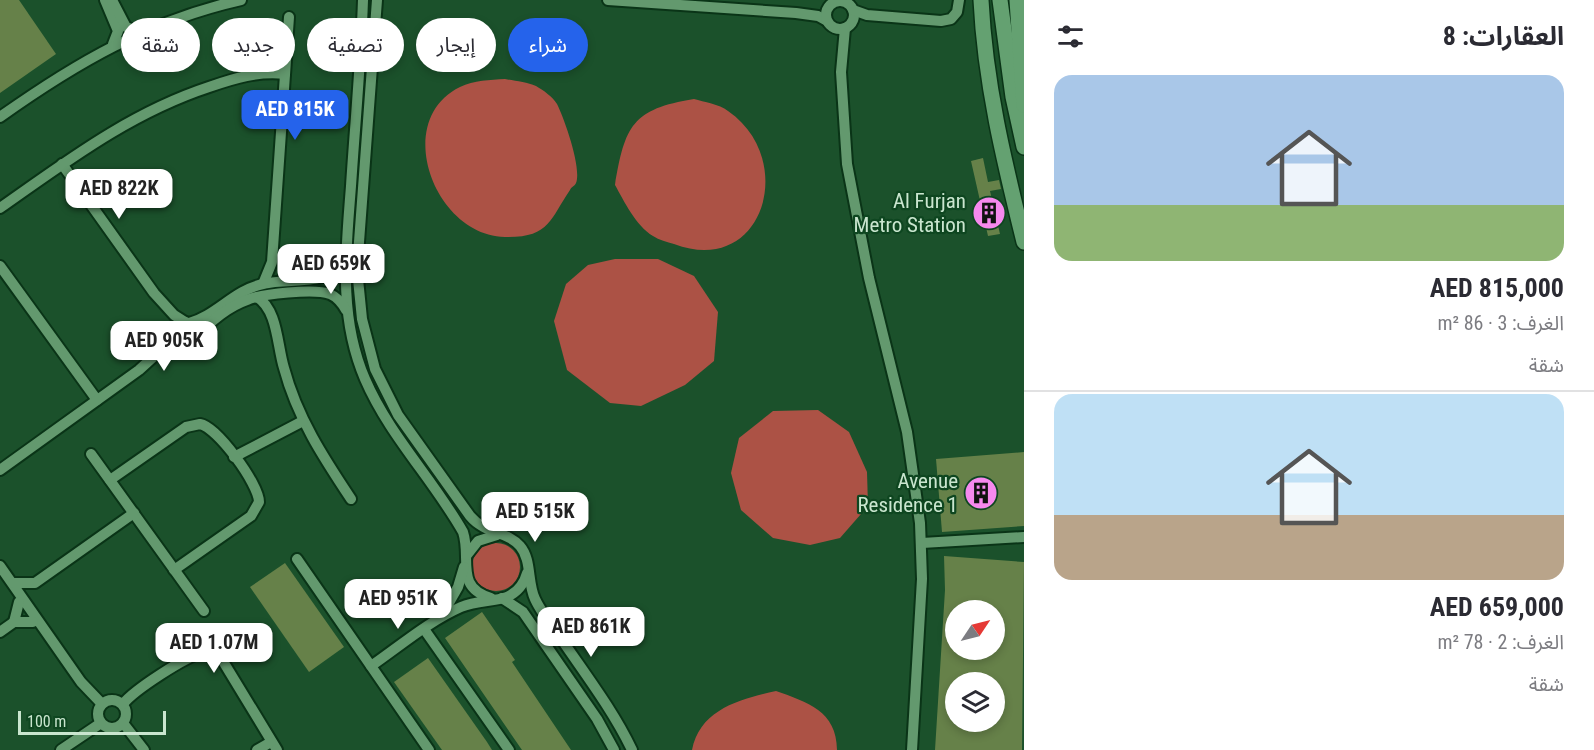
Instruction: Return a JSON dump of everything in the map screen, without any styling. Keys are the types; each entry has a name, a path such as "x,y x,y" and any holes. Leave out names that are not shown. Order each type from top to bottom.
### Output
{"main road":[{"path":"974,0 982,24"},
{"path":"981,0 982,24 995,119 1024,242"},
{"path":"1000,0 1012,97 1024,147"},
{"path":"1017,0 1024,104"},
{"path":"1024,96 1024,104"}],"street":[{"path":"105,0 118,31 113,44"},
{"path":"112,0 121,18"},
{"path":"176,18 241,0"},
{"path":"358,0 363,13"},
{"path":"363,0 345,260 346,311 357,357 375,400 464,532 470,583 479,593 519,608 597,719 614,750"},
{"path":"608,0 796,13 818,16 830,24 845,28"},
{"path":"796,13 822,10 840,1 872,15 946,20 957,12 959,0"},
{"path":"379,3 357,269 367,344 382,384 398,415 470,516 484,529 521,546 528,563 528,573 536,602 611,714 632,750"},
{"path":"832,3 826,13 841,60"},
{"path":"849,5 853,19 845,28 841,60 844,121 852,193 873,297 907,432 922,543 922,596 912,750"},
{"path":"263,284 272,262 289,17"},
{"path":"0,117 70,69 121,40"},
{"path":"0,208 115,129 186,95 248,75 285,74"},
{"path":"62,164 154,292 174,315 195,327 199,336"},
{"path":"139,370 162,349 177,325 204,317 242,291 263,284 327,277 345,260"},
{"path":"272,262 283,281"},
{"path":"0,266 97,400"},
{"path":"277,339 277,308 291,294 295,281"},
{"path":"154,292 170,321 175,346 183,350"},
{"path":"2,465 139,370 168,353 194,347 206,327 234,307 257,297 291,294 330,295 340,301 346,311"},
{"path":"257,297 270,309 286,375 303,421 351,499"},
{"path":"234,457 303,421"},
{"path":"110,480 186,427 195,424 213,429 234,457 257,491 257,507 251,516 174,570"},
{"path":"91,454 204,611"},
{"path":"0,632 14,622 35,583 134,513"},
{"path":"440,618 458,587 473,546 484,537 505,537"},
{"path":"922,543 1024,537"},
{"path":"297,559 429,750"},
{"path":"0,566 13,583 33,622 46,634 81,682 102,704"},
{"path":"371,666 440,618 470,603 496,598 519,589 528,573"},
{"path":"0,575 43,625 46,634"},
{"path":"13,583 35,583"},
{"path":"14,622 33,622"},
{"path":"424,629 509,750"},
{"path":"123,704 140,687 199,653 213,652 221,658 274,746 257,750"},
{"path":"112,700 123,704 126,716 123,723 110,728 101,723 98,711 102,704 112,700"},
{"path":"61,750 101,723"},
{"path":"123,723 144,750"}],"shaded area":[{"path":"505,79 536,86 555,101 568,131 577,166 577,176 576,183 547,225 531,234 505,237 480,232 459,218 442,198 430,174 425,149 428,125 439,103 465,85"},
{"path":"694,99 728,111 749,132 762,157 765,183 761,208 749,230 730,244 705,250 666,242 647,232 631,213 615,185 623,148 635,124 644,115 657,108"},
{"path":"615,259 658,259 694,276 718,312 714,361 685,385 641,406 610,403 567,370 554,321 566,284 588,265"},
{"path":"818,410 849,432 867,472 868,506 840,538 810,545 773,538 741,510 731,473 739,438 773,411"},
{"path":"496,543 513,550 520,567 513,584 496,591 479,584 472,567 479,550"},
{"path":"776,691 809,704 826,717 836,737 837,750 692,750 696,736 713,715 736,702"}],"building":[{"path":"0,0 19,0 56,54 0,93"},
{"name":"Al Furjan Metro Station","path":"983,158 988,182 999,180 1001,189 990,191 1000,234 988,236 971,161"},
{"name":"Avenue Residence 1","path":"1024,452 1024,526 942,532 936,459"},
{"path":"944,556 1024,562 1022,750 935,750 945,590"},
{"path":"285,563 344,647 309,672 250,587"},
{"path":"482,612 515,660 512,662 571,750 522,750 445,638"},
{"path":"428,658 492,750 442,750 394,682"}],"place":[{"name":"Al Furjan Metro Station","path":"989,213"},
{"name":"Avenue Residence 1","path":"981,493"}]}
